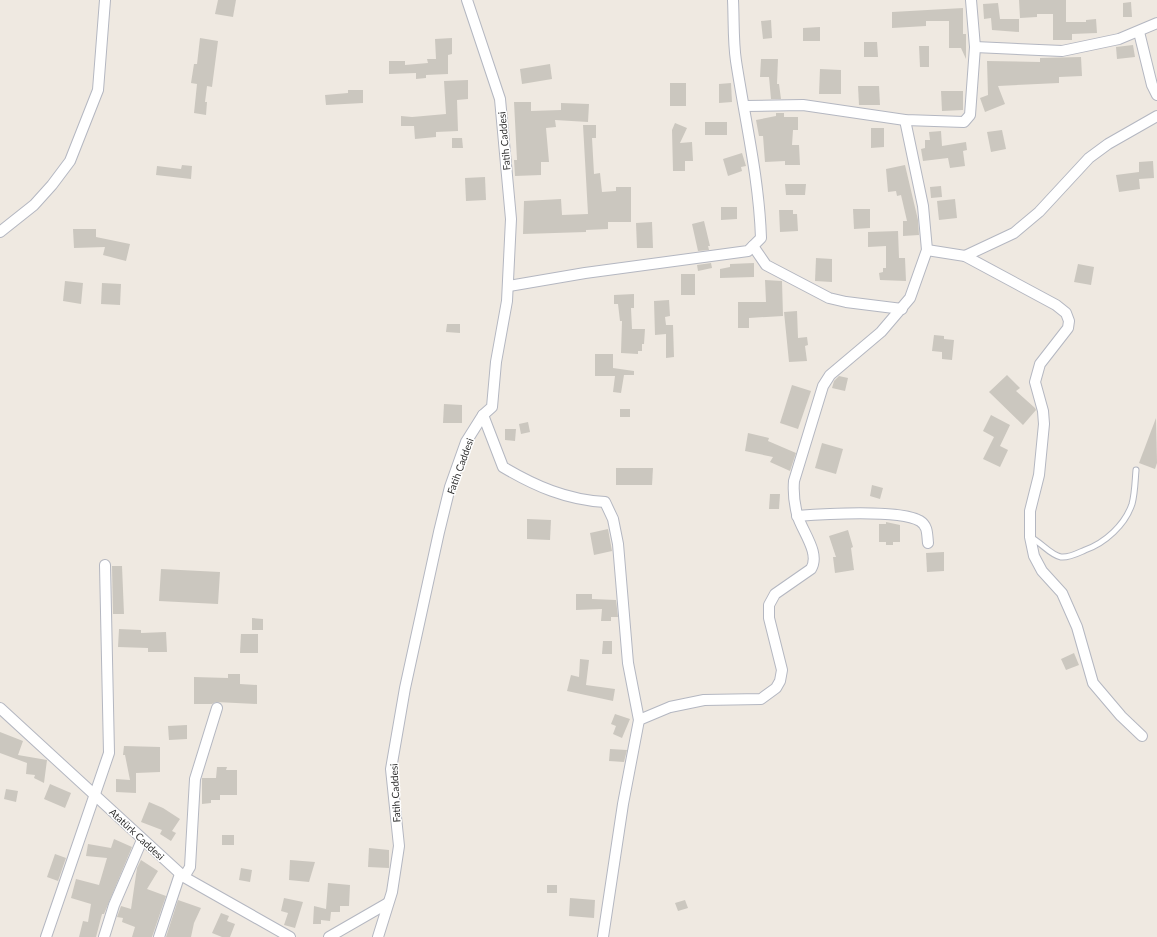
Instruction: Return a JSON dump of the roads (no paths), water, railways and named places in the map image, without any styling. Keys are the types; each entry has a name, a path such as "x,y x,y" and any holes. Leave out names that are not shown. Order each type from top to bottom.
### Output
{"street":[{"path":"0,232 34,205 52,185 70,161 98,90 106,0"},
{"name":"Fatih Caddesi","path":"378,937 392,892 399,846 391,769 405,688 450,488 466,442 483,416 492,407 496,362 509,286 511,219 500,99 467,0"},
{"path":"509,286 593,272 748,251 761,238 760,214 745,106 736,60 733,0"},
{"path":"745,106 803,105 905,120 964,122 970,115 975,47 971,0"},
{"path":"975,47 1062,51 1120,39 1157,23"},
{"path":"1139,32 1152,85 1157,95"},
{"path":"965,256 1014,233 1039,212 1089,158 1108,144 1157,116"},
{"path":"639,720 670,707 704,700 761,698 776,688 780,680 782,670 769,618 769,605 775,594 811,569 814,564 812,550 797,516 792,497 794,481 823,386 830,375 881,332 902,309 910,298 927,250 923,206 905,120"},
{"path":"753,246 766,265 829,298 846,302 902,309"},
{"path":"927,250 965,256 1056,305 1066,313 1069,321 1068,328 1040,364 1035,382 1043,411 1044,424 1039,475 1030,511 1030,537 1034,556 1042,571 1062,592 1077,627 1093,683 1121,716 1142,736"},
{"path":"483,416 503,467 535,485 586,501 605,502 613,519 618,544 628,663 639,720 623,804 603,937"},
{"path":"797,516 864,514 901,516 919,521 924,525 927,531 928,543"},
{"path":"46,937 96,796 109,753 105,564"},
{"name":"Atatürk Caddesi","path":"0,708 182,876 290,937"},
{"path":"159,937 182,876 190,867 195,780 217,708"},
{"path":"104,937 114,905 142,840"},
{"path":"329,937 388,903"}],"lane":[{"path":"1030,537 1039,541 1054,555 1062,557 1070,556 1097,546 1114,532 1132,504 1136,470"}]}
